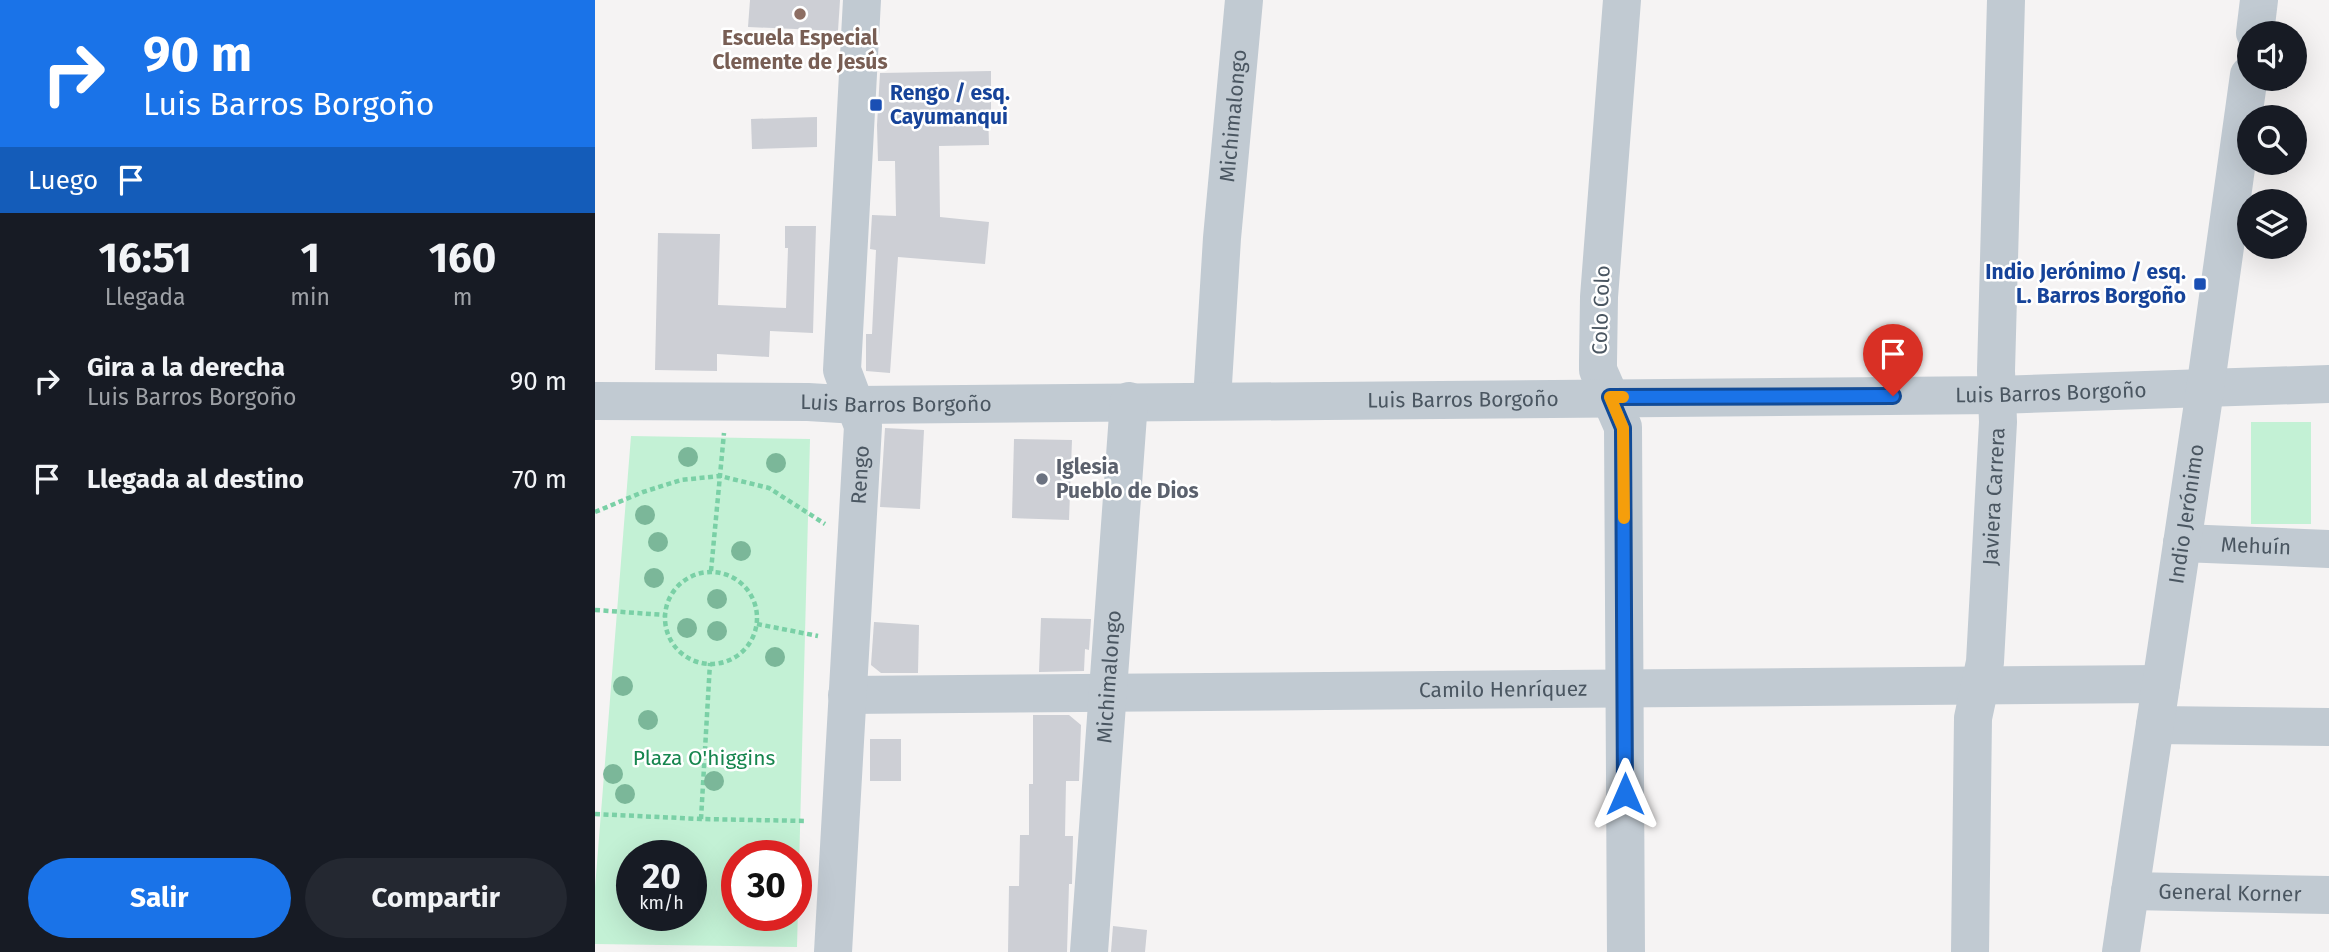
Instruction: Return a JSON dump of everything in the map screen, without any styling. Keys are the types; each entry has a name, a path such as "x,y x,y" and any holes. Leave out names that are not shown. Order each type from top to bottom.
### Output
{"street":[{"name":"Rengo","path":"833,952 863,426 842,370 862,0"},
{"name":"Michimalongo","path":"1212,400 1222,238 1244,0"},
{"name":"Colo Colo","path":"1622,0 1599,308 1598,370 1623,428 1626,952"},
{"name":"Javiera Carrera","path":"1970,952 1973,718 1985,662 1998,422 1996,371 2006,0"},
{"path":"2256,21 2259,0"},
{"name":"Indio Jerónimo","path":"2121,952 2247,91"},
{"name":"Luis Barros Borgoño","path":"596,408 727,402 857,405 1997,395 2329,384"},
{"name":"Michimalongo","path":"1089,952 1129,401"},
{"name":"Mehuín","path":"2182,543 2329,549"},
{"name":"Camilo Henríquez","path":"847,695 2161,684"},
{"path":"2155,724 2329,727"},
{"name":"General Korner","path":"2130,891 2329,895"}],"path":[{"path":"711,571 727,402"},
{"path":"595,512 681,480 720,476 769,488 855,547"},
{"path":"711,571 727,574 750,594 756,608 757,624 752,638 743,650 731,659 710,663 688,658 676,649 668,637 665,615 672,593 682,582 696,574 711,571"},
{"path":"595,610 665,615"},
{"path":"757,624 850,642"},
{"path":"701,819 710,663"},
{"path":"595,814 840,821"}],"green space":[{"path":"2251,422 2311,422 2311,524 2251,524"},
{"name":"Plaza O'higgins","path":"631,436 810,439 800,840 721,840 721,931 797,931 797,947 595,944 595,888"}],"building":[{"name":"Escuela Especial Clemente de Jesús","path":"750,0 840,0 838,31 748,27"},
{"path":"991,71 989,145 939,146 940,217 989,222 985,264 898,257 890,373 866,371 866,334 872,334 876,250 870,249 872,215 896,216 895,161 878,161 880,73"},
{"path":"817,117 817,147 752,149 751,119"},
{"path":"785,226 816,226 813,333 770,331 769,357 717,354 717,371 655,370 658,233 720,234 718,305 786,308 788,248 785,248"},
{"path":"885,428 924,430 920,509 880,507"},
{"name":"Iglesia Pueblo de Dios","path":"1014,439 1072,440 1069,520 1012,518"},
{"path":"1041,618 1091,619 1089,650 1085,649 1084,671 1039,672"},
{"path":"874,622 919,625 918,673 881,673 871,665"},
{"path":"1033,715 1069,715 1081,725 1079,781 1066,781 1065,836 1073,836 1067,952 1008,952 1009,886 1019,886 1020,835 1029,835 1029,784 1033,784"},
{"path":"870,739 901,739 901,781 870,781"},
{"path":"1113,926 1147,930 1145,952 1111,952"}],"slow traffic":[{"path":"1623,397 1610,397 1623,428 1624,518"}],"place":[{"name":"Escuela Especial Clemente de Jesús","path":"800,14"},
{"name":"Rengo / esq. Cayumanqui","path":"876,105"},
{"name":"Indio Jerónimo / esq. L. Barros Borgoño","path":"2200,284"},
{"name":"Iglesia Pueblo de Dios","path":"1042,479"}],"route":[{"path":"1625,794 1623,428 1610,397 1893,396"}]}
